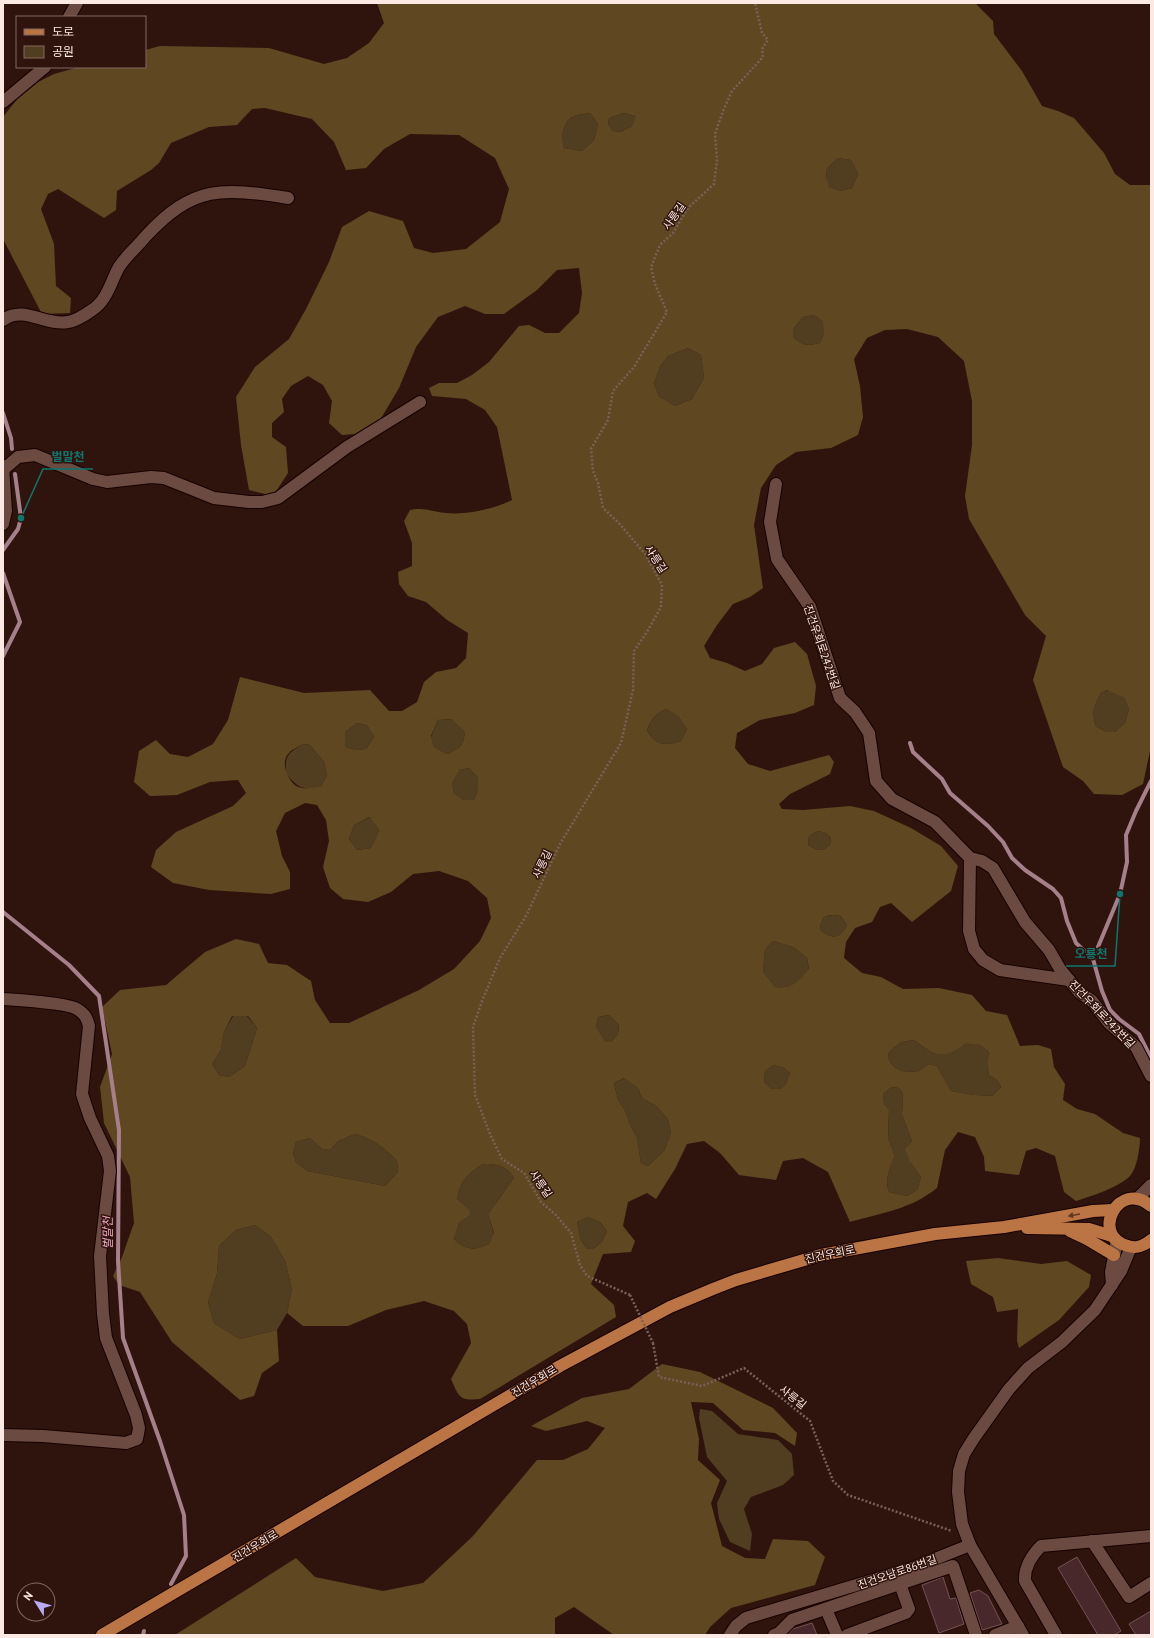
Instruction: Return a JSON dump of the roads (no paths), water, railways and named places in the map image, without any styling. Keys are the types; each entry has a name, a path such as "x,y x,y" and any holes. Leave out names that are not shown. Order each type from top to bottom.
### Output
{"main road":[{"path":"1137,1198 1147,1202 1151,1206"},
{"name":"진건우회로","path":"102,1635 553,1370 670,1307 736,1280 821,1255 935,1234 1004,1227 1093,1211 1112,1210 1124,1200 1137,1198"},
{"path":"1112,1210 1109,1226 1114,1238"},
{"name":"진건우회로","path":"1004,1227 1089,1229 1114,1238 1123,1245 1131,1247"},
{"path":"1065,1229 1087,1239 1114,1255"},
{"path":"1131,1247 1139,1246 1151,1240"}],"street":[{"path":"70,16 77,3"},
{"path":"3,102 44,68"},
{"path":"3,320 18,314 58,322 68,322 94,310 103,300 120,266 127,258 161,221 194,198 226,191 246,192 288,198"},
{"path":"3,524 6,511 3,467 18,457 35,455 92,479 107,482 164,478 214,498 262,502 278,498 347,447 420,402"},
{"name":"진건우회로242번길","path":"776,484 770,522 777,559 810,607 840,698 855,712 869,733 876,781 892,799 936,822 970,858 982,861 993,868 1025,922 1049,950 1060,969 1079,992 1092,1001 1122,1037 1136,1047 1151,1076"},
{"path":"970,858 969,931 974,949 984,960 1000,970 1069,980"},
{"path":"3,999 76,1008 86,1016 89,1026 82,1094 90,1118 108,1156 110,1171 100,1256 103,1314 106,1338 136,1415 139,1428 137,1439 126,1443 43,1436 3,1435"},
{"path":"1137,1198 1151,1185"},
{"path":"1112,1285 1111,1272 1114,1255 1114,1238"},
{"path":"995,1635 1020,1631 969,1541 962,1524 958,1492 959,1471 964,1454 1009,1389 1028,1368 1062,1342 1095,1310 1126,1261 1131,1247"},
{"path":"1056,1635 1025,1581 1024,1572 1035,1552 1041,1546 1151,1536"},
{"name":"진건오남로86번길","path":"730,1635 736,1626 746,1618 910,1569 969,1541"},
{"path":"1092,1541 1129,1596 1151,1583"},
{"path":"778,1634 792,1620 953,1566 976,1635"},
{"path":"847,1635 906,1613 909,1609 900,1584"},
{"path":"826,1609 837,1635"}],"waterway":[{"name":"벌말천","path":"3,413 11,438 12,449"},
{"name":"벌말천","path":"3,550 18,529 21,518 15,474"},
{"name":"벌말천","path":"3,573 20,622 3,656"},
{"path":"910,743 913,752 942,779 950,793 988,826 1003,842 1012,858 1025,870 1053,889 1061,898 1067,921 1076,943 1093,959"},
{"path":"1151,781 1126,835 1127,862 1120,894 1093,959 1102,991 1110,1010 1139,1034 1151,1058"},
{"name":"벌말천","path":"3,912 69,965 99,996 119,1130 118,1261 123,1338 160,1441 184,1515 186,1556 171,1584"},
{"name":"벌말천","path":"143,1635 144,1631"}],"place":[{"name":"벌말천","path":"21,518"},
{"name":"오룡천","path":"1120,894"}]}
